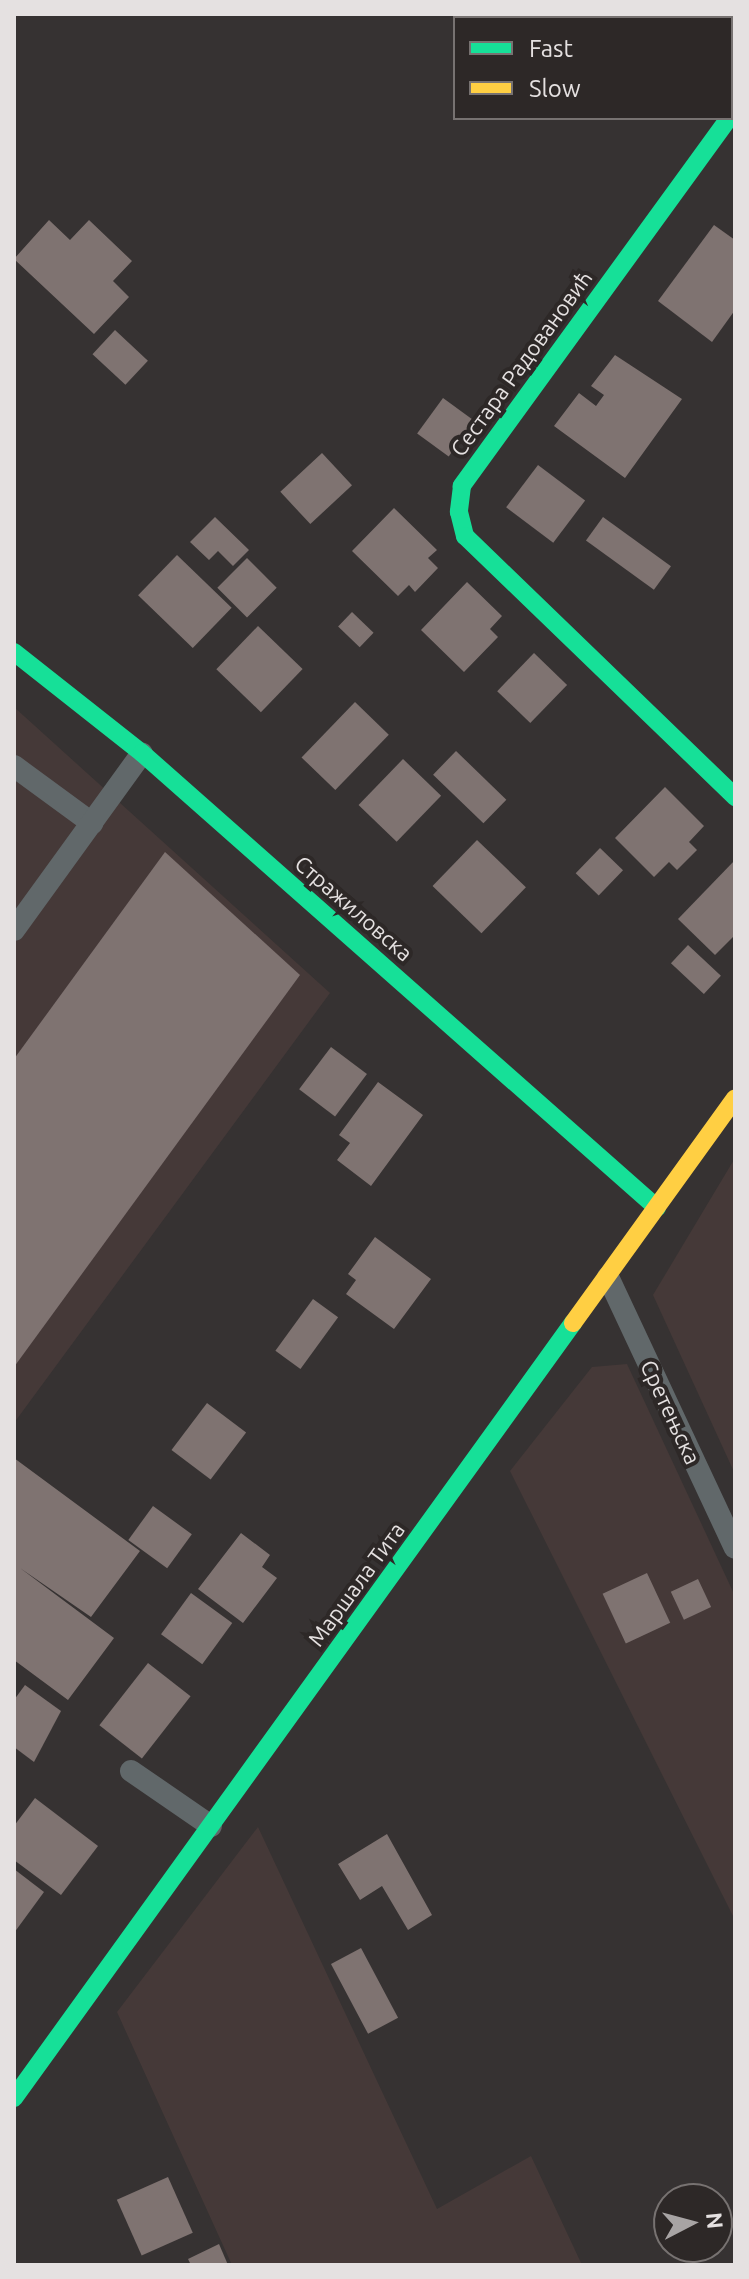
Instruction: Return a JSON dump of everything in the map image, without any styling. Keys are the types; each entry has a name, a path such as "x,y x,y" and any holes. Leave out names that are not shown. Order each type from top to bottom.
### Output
{"street":[{"name":"Сестара Радовановић","path":"728,120 462,486 459,512 465,536 735,797"},
{"name":"Стражиловска","path":"14,652 142,753 657,1208"},
{"name":"Маршала Тита","path":"14,2098 735,1098"}],"lane":[{"path":"14,930 142,753"},
{"path":"14,766 92,823"},
{"name":"Сретењска","path":"608,1277 735,1548"},
{"path":"131,1771 211,1826"}],"shaded area":[{"path":"14,707 330,993 14,1423"},
{"path":"735,1158 735,1474 653,1295"},
{"path":"627,1364 735,1596 735,1920 510,1471 592,1367"},
{"path":"258,1827 437,2209 531,2156 582,2265 232,2265 117,2012"}],"building":[{"path":"49,220 70,240 89,220 132,261 113,281 129,297 94,334 14,259"},
{"path":"714,225 735,240 735,310 712,342 658,301"},
{"path":"115,330 148,361 125,385 92,354"},
{"path":"615,355 682,399 625,478 554,426 579,393 596,406 604,395 591,386"},
{"path":"443,398 475,421 449,457 417,434"},
{"path":"322,453 352,485 310,524 280,492"},
{"path":"538,465 585,501 553,543 506,507"},
{"path":"394,508 437,550 428,558 438,568 415,592 409,585 398,596 352,551"},
{"path":"215,517 249,550 233,566 218,551 209,560 190,542"},
{"path":"603,517 671,566 654,590 586,540"},
{"path":"177,555 232,608 193,648 138,595"},
{"path":"247,558 277,588 247,617 217,588"},
{"path":"467,582 502,616 490,629 498,637 464,672 421,630"},
{"path":"352,612 374,633 360,647 338,626"},
{"path":"258,626 303,669 261,712 216,669"},
{"path":"534,653 567,685 530,723 497,691"},
{"path":"355,702 389,735 335,790 302,757"},
{"path":"456,751 506,800 483,823 433,775"},
{"path":"403,759 441,796 397,842 359,805"},
{"path":"665,787 704,826 689,842 697,850 677,870 669,862 654,877 615,838"},
{"path":"477,840 526,887 481,933 433,886"},
{"path":"600,848 623,870 599,895 576,873"},
{"path":"165,852 300,975 14,1367 14,1059"},
{"path":"735,860 735,935 715,955 678,919"},
{"path":"688,945 721,976 704,994 671,963"},
{"path":"331,1047 367,1074 335,1116 299,1089"},
{"path":"378,1082 423,1115 371,1186 337,1160 350,1143 339,1135"},
{"path":"375,1237 431,1279 394,1329 346,1294 356,1280 348,1274"},
{"path":"313,1299 338,1317 300,1369 275,1351"},
{"path":"207,1403 246,1432 211,1480 171,1450"},
{"path":"14,1458 140,1551 91,1617 20,1568 114,1638 68,1700 14,1660"},
{"path":"153,1506 192,1534 167,1568 128,1540"},
{"path":"241,1533 270,1555 262,1567 277,1578 243,1623 198,1589"},
{"path":"647,1573 670,1623 626,1644 603,1594"},
{"path":"698,1579 711,1607 684,1620 671,1592"},
{"path":"191,1593 232,1623 202,1664 161,1634"},
{"path":"148,1663 191,1696 142,1758 99,1725"},
{"path":"25,1685 61,1711 34,1762 14,1747 14,1700"},
{"path":"35,1798 98,1846 61,1895 14,1860 14,1826"},
{"path":"387,1834 432,1915 408,1930 382,1886 360,1900 338,1864"},
{"path":"14,1869 44,1892 14,1933"},
{"path":"361,1948 398,2018 368,2034 331,1964"},
{"path":"168,2177 193,2233 142,2256 117,2200"},
{"path":"219,2244 228,2265 191,2265 188,2259"}],"traffic: fast":[{"path":"728,120 462,486 459,512 465,536 735,797"},
{"path":"14,652 142,753 657,1208"},
{"path":"14,2098 573,1323"}],"traffic: slow":[{"path":"573,1323 735,1098"}]}
